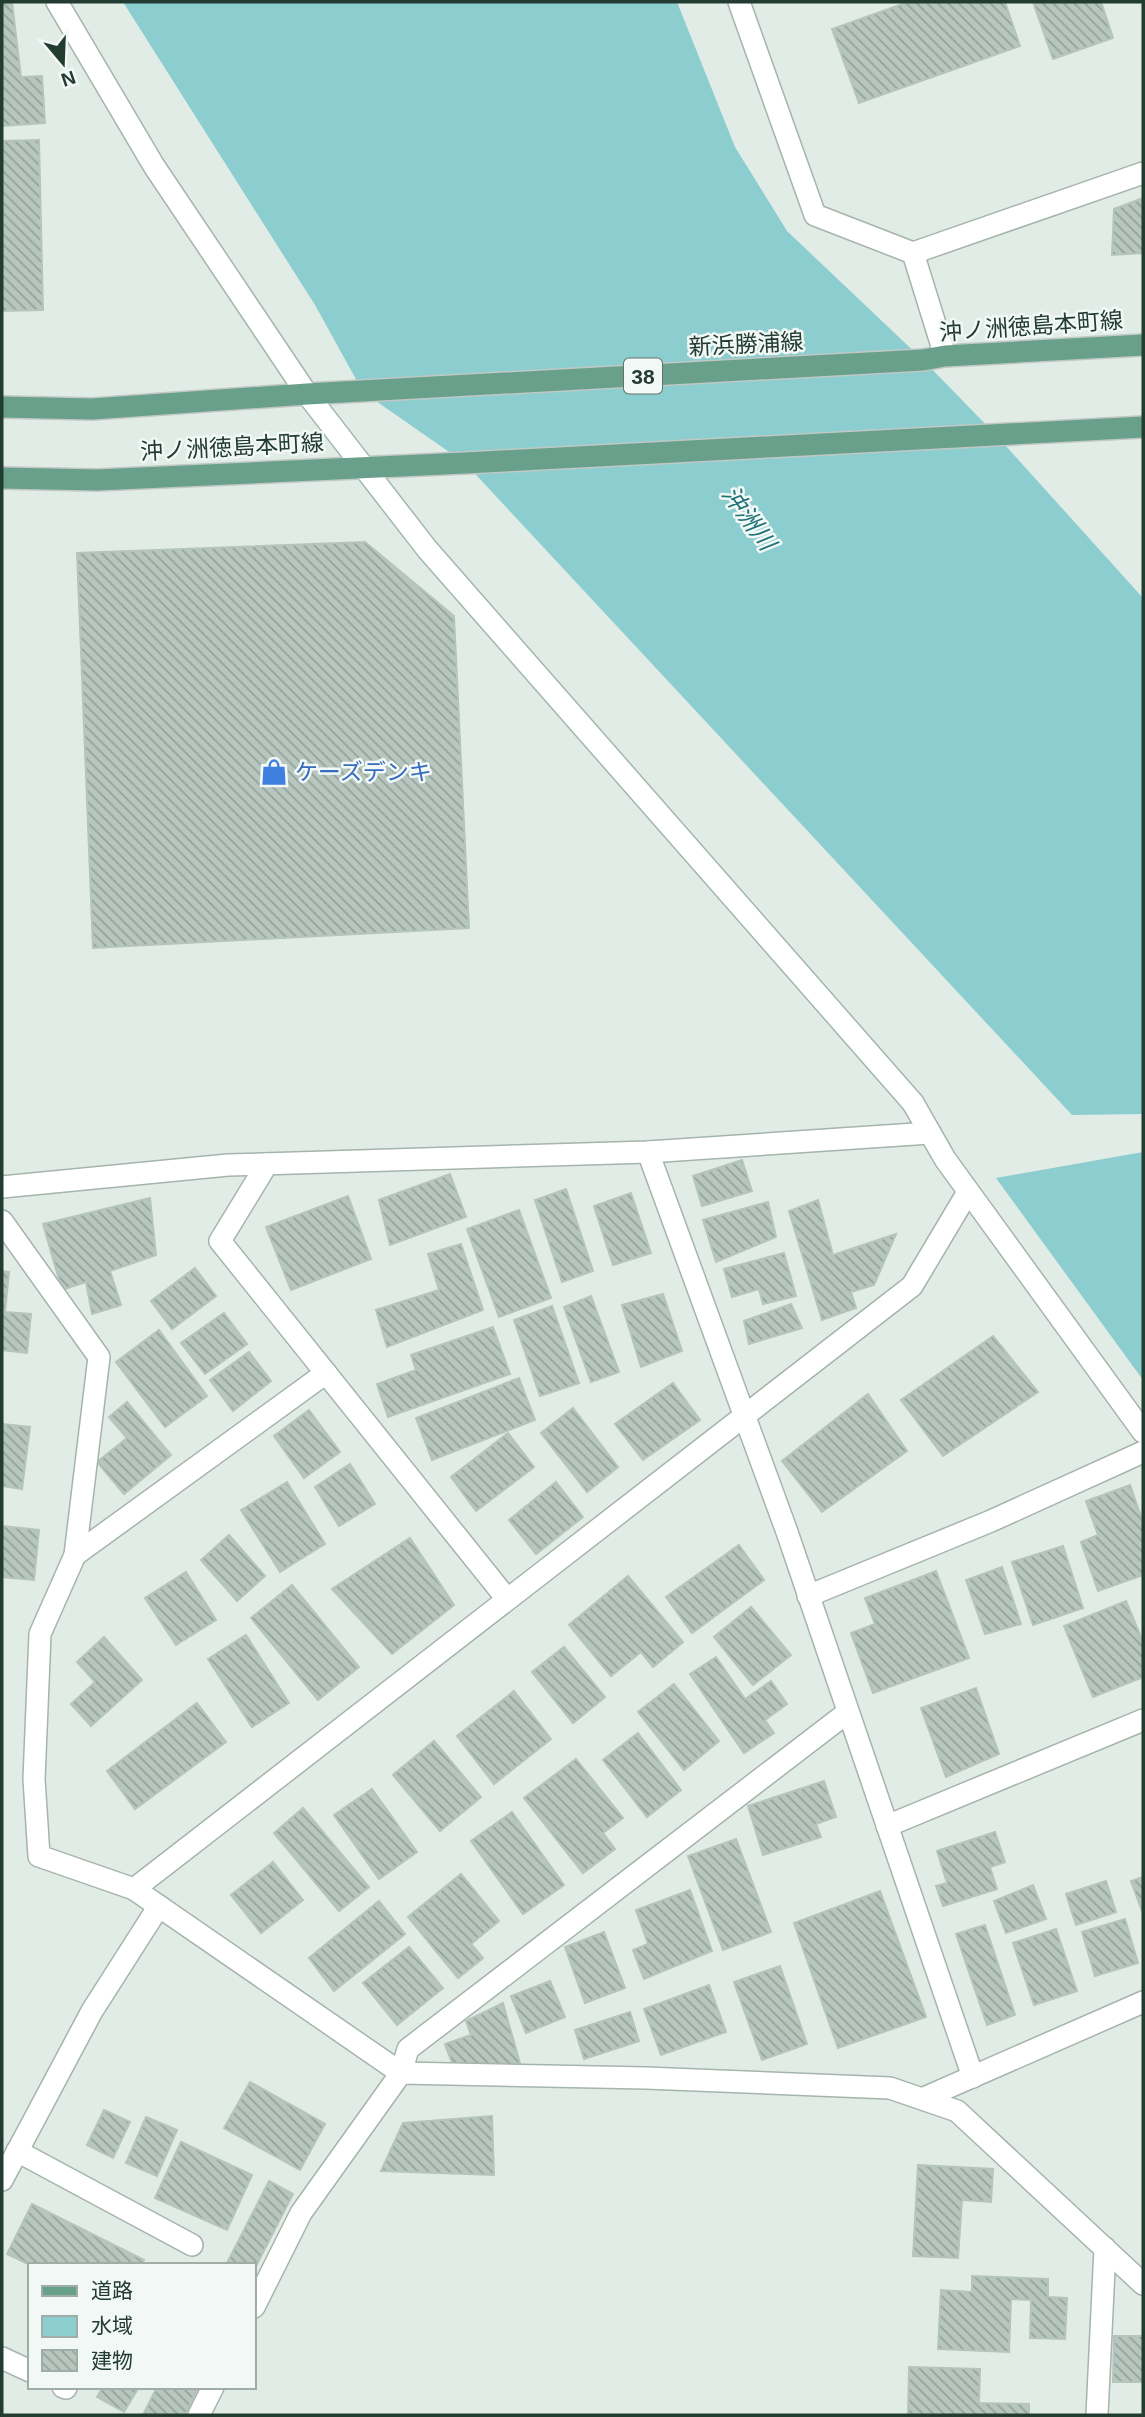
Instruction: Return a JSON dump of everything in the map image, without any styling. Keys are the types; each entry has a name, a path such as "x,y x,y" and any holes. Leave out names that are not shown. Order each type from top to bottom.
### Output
{"main road":[{"name":"沖ノ洲徳島本町線","path":"923,360 944,356 1143,345"},
{"name":"新浜勝浦線","path":"363,391 923,360"},
{"name":"沖ノ洲徳島本町線","path":"2,407 92,409 363,391"},
{"name":"沖ノ洲徳島本町線","path":"2,478 97,480 1143,427"}],"street":[{"path":"57,2 154,166 307,394 427,549 913,1103 945,1159 968,1192 1143,1432"},
{"path":"739,2 815,215 913,254 1143,173"},
{"path":"913,254 944,356"},
{"path":"2,1186 228,1165 648,1152 930,1133"},
{"path":"648,1152 808,1596 973,2077"},
{"path":"267,1164 220,1241 507,1599"},
{"path":"134,1889 912,1286 968,1192"},
{"path":"2,1221 99,1357 75,1555 40,1634 34,1779 39,1856 134,1889 401,2073 646,2078 890,2088 924,2098 957,2111 1143,2284"},
{"path":"75,1555 326,1373"},
{"path":"808,1596 991,1521 1143,1452"},
{"path":"256,2303 301,2213 401,2073 408,2049 848,1712"},
{"path":"887,1826 1143,1720"},
{"path":"2,2180 92,2011 159,1906"},
{"path":"924,2098 1143,2002"},
{"path":"17,2151 192,2245"},
{"path":"1097,2415 1105,2248"},
{"path":"2,2358 28,2370"},
{"path":"199,2415 212,2389"}],"water":[{"name":"沖洲川","path":"123,2 677,2 735,147 787,231 923,360 996,435 1143,598 1143,1114 1072,1115 465,463 363,392 315,305"},
{"path":"1143,1152 1143,1380 996,1178"}],"building":[{"path":"2,2 12,2 21,77 42,76 45,123 2,126"},
{"path":"908,2 1005,2 1020,46 859,103 832,29"},
{"path":"1033,2 1101,2 1113,38 1053,59"},
{"path":"39,140 43,310 2,311 2,141"},
{"path":"1143,198 1143,253 1112,255 1114,209"},
{"name":"ケーズデンキ","path":"365,542 454,616 469,928 93,948 77,553"},
{"path":"742,1160 752,1191 702,1206 693,1176"},
{"path":"450,1174 466,1217 390,1245 379,1200"},
{"path":"566,1189 593,1271 562,1282 535,1200"},
{"path":"631,1193 651,1253 613,1265 594,1206"},
{"path":"348,1196 371,1259 291,1290 266,1227"},
{"path":"150,1198 156,1255 110,1271 121,1305 92,1314 86,1282 62,1290 43,1224"},
{"path":"818,1200 833,1255 896,1234 874,1285 851,1292 856,1308 822,1320 789,1211"},
{"path":"768,1202 776,1237 716,1262 703,1220"},
{"path":"519,1210 551,1298 499,1317 467,1229"},
{"path":"461,1244 483,1310 387,1347 376,1310 439,1290 428,1254"},
{"path":"784,1253 796,1296 763,1304 759,1289 732,1297 724,1269"},
{"path":"195,1268 216,1296 172,1329 151,1301"},
{"path":"2,1271 9,1272 5,1312 31,1314 27,1353 2,1350"},
{"path":"663,1294 682,1351 641,1367 622,1305"},
{"path":"591,1296 619,1372 591,1382 564,1307"},
{"path":"791,1304 802,1328 749,1344 744,1321"},
{"path":"552,1306 579,1383 540,1396 514,1320"},
{"path":"224,1313 247,1344 205,1374 181,1343"},
{"path":"493,1327 510,1374 388,1417 377,1384 416,1370 411,1355"},
{"path":"159,1330 207,1396 165,1427 116,1362"},
{"path":"993,1336 1038,1392 943,1456 901,1400"},
{"path":"249,1352 271,1381 233,1411 210,1380"},
{"path":"519,1378 535,1420 432,1460 416,1418"},
{"path":"673,1383 700,1420 643,1460 615,1424"},
{"path":"868,1394 907,1451 822,1512 782,1461"},
{"path":"127,1402 171,1455 124,1494 97,1462 127,1438 109,1417"},
{"path":"573,1408 618,1467 587,1492 541,1433"},
{"path":"309,1410 340,1452 304,1478 274,1436"},
{"path":"2,1424 30,1427 22,1489 2,1486"},
{"path":"508,1433 534,1467 476,1511 451,1477"},
{"path":"350,1464 375,1504 339,1526 315,1487"},
{"path":"287,1482 325,1544 280,1572 241,1510"},
{"path":"556,1482 583,1517 536,1554 509,1520"},
{"path":"1130,1485 1143,1522 1143,1575 1098,1591 1081,1542 1098,1535 1086,1501"},
{"path":"2,1526 39,1530 34,1580 2,1577"},
{"path":"229,1535 265,1576 237,1601 201,1560"},
{"path":"410,1538 454,1605 392,1654 332,1589"},
{"path":"739,1545 764,1580 692,1633 666,1597"},
{"path":"1063,1546 1083,1608 1033,1625 1012,1562"},
{"path":"1002,1567 1021,1624 985,1634 966,1580"},
{"path":"936,1571 969,1658 873,1693 851,1633 875,1624 865,1598"},
{"path":"186,1572 216,1620 176,1645 145,1598"},
{"path":"628,1576 683,1642 653,1667 641,1652 611,1676 569,1625"},
{"path":"292,1585 359,1667 318,1700 251,1618"},
{"path":"1126,1601 1143,1642 1143,1677 1093,1697 1064,1626"},
{"path":"751,1607 791,1655 753,1685 714,1637"},
{"path":"246,1635 289,1703 252,1727 208,1659"},
{"path":"104,1637 142,1680 91,1726 71,1704 95,1682 77,1662"},
{"path":"564,1647 605,1697 573,1723 532,1672"},
{"path":"716,1657 745,1699 771,1681 787,1704 765,1720 774,1733 744,1753 690,1674"},
{"path":"674,1684 719,1741 684,1770 638,1712"},
{"path":"976,1688 999,1754 946,1777 921,1708"},
{"path":"514,1691 551,1739 494,1784 457,1736"},
{"path":"197,1703 226,1742 135,1809 107,1771"},
{"path":"638,1733 681,1790 647,1817 603,1760"},
{"path":"434,1741 481,1797 440,1831 393,1775"},
{"path":"576,1759 623,1818 603,1833 615,1849 583,1873 524,1798"},
{"path":"824,1781 836,1817 816,1824 821,1837 763,1855 748,1806"},
{"path":"372,1789 417,1852 379,1879 334,1815"},
{"path":"303,1808 369,1887 339,1911 274,1833"},
{"path":"512,1812 564,1885 523,1914 471,1841"},
{"path":"995,1832 1005,1862 990,1867 997,1889 943,1906 936,1886 947,1883 937,1851"},
{"path":"736,1839 771,1932 723,1950 688,1856"},
{"path":"273,1862 303,1900 261,1933 231,1895"},
{"path":"461,1874 499,1921 471,1944 483,1958 458,1978 408,1917"},
{"path":"1143,1877 1143,1914 1131,1881"},
{"path":"1106,1881 1116,1912 1076,1925 1066,1894"},
{"path":"1033,1885 1046,1919 1006,1933 994,1901"},
{"path":"690,1890 712,1951 644,1979 633,1950 648,1944 636,1910"},
{"path":"880,1891 926,2017 838,2048 794,1923"},
{"path":"379,1901 405,1934 334,1991 309,1958"},
{"path":"1125,1919 1138,1963 1095,1976 1082,1932"},
{"path":"985,1925 1015,2015 987,2025 956,1934"},
{"path":"1056,1929 1077,1991 1034,2005 1013,1943"},
{"path":"604,1932 625,1988 585,2003 565,1947"},
{"path":"409,1947 443,1988 397,2025 363,1983"},
{"path":"780,1966 807,2044 762,2060 734,1982"},
{"path":"550,1981 565,2017 526,2033 511,1996"},
{"path":"709,1985 726,2032 661,2055 644,2009"},
{"path":"503,2003 521,2067 452,2063 445,2044 471,2035 466,2021"},
{"path":"630,2012 639,2041 584,2059 575,2030"},
{"path":"250,2082 325,2124 300,2170 224,2128"},
{"path":"104,2110 130,2122 113,2158 87,2145"},
{"path":"492,2116 494,2175 381,2171 403,2123"},
{"path":"146,2117 177,2130 157,2176 126,2163"},
{"path":"181,2142 252,2175 227,2230 155,2198"},
{"path":"918,2165 993,2169 991,2202 962,2200 958,2258 913,2256"},
{"path":"269,2181 293,2194 256,2266 256,2263 227,2263"},
{"path":"32,2204 144,2260 143,2263 28,2264 7,2254"},
{"path":"972,2276 1048,2279 1048,2297 1067,2298 1065,2339 1030,2338 1031,2300 1011,2299 1009,2352 938,2349 941,2290 972,2292"},
{"path":"1114,2336 1143,2336 1143,2382 1113,2382"},
{"path":"909,2367 980,2369 979,2403 1029,2404 1029,2415 908,2415"},
{"path":"102,2389 138,2389 124,2412 97,2397"},
{"path":"156,2389 198,2389 185,2415 143,2415"}],"place":[{"name":"ケーズデンキ","path":"274,772"}]}
